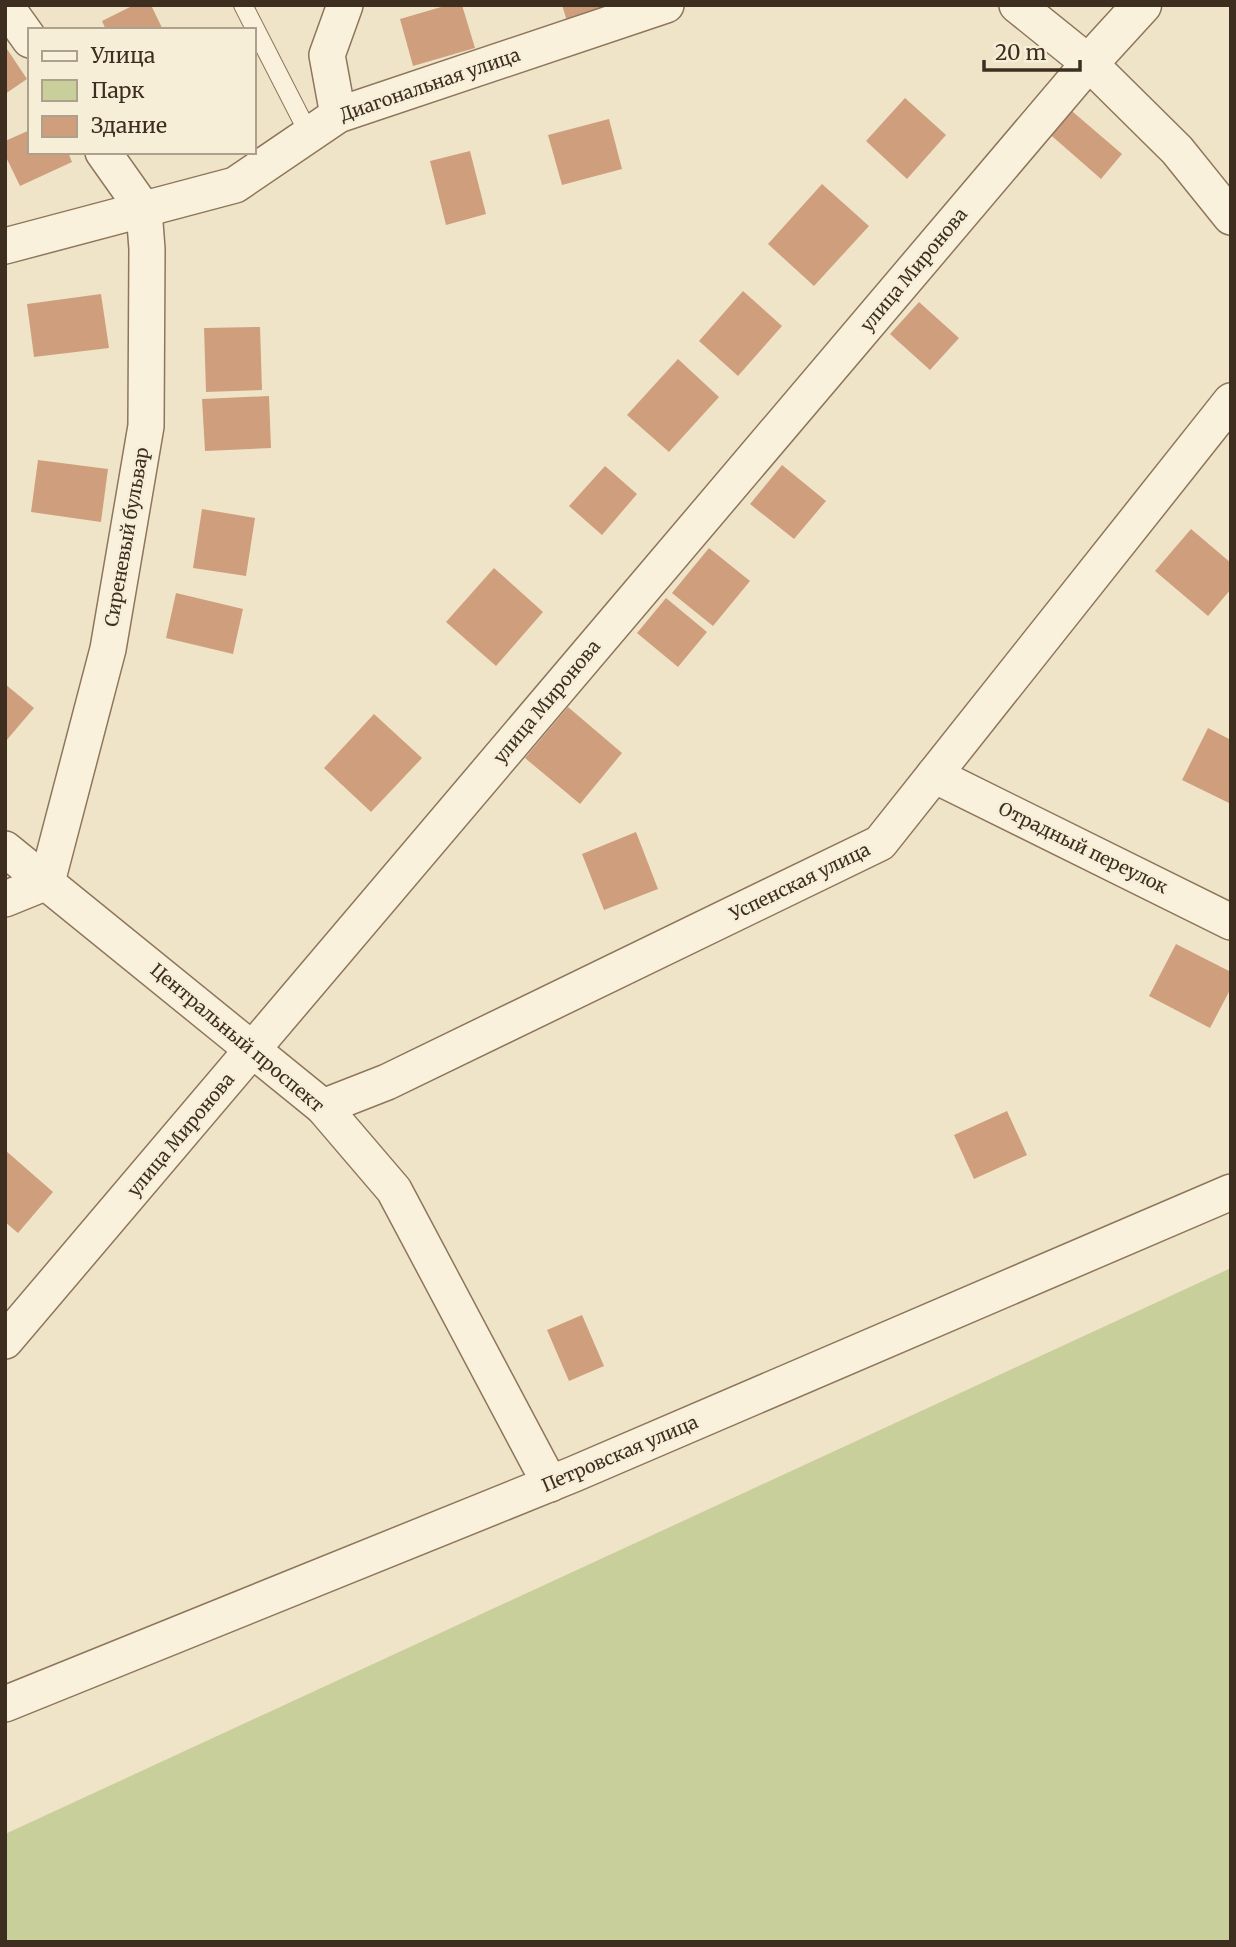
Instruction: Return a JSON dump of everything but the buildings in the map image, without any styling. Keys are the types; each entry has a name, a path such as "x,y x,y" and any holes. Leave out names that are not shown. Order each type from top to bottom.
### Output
{"street":[{"path":"5,5 28,37"},
{"path":"338,115 327,55 345,5"},
{"name":"Диагональная улица","path":"5,246 235,185 338,115 666,5"},
{"path":"1017,5 1089,63 1177,150 1231,217"},
{"path":"1089,63 1142,5"},
{"name":"улица Миронова","path":"5,1341 1089,63"},
{"path":"104,154 144,210"},
{"name":"Сиреневый бульвар","path":"47,882 108,649 146,426 147,249 144,210"},
{"name":"Успенская улица","path":"323,1107 387,1082 880,843 1231,401"},
{"name":"Отрадный переулок","path":"934,775 1231,922"},
{"name":"Центральный проспект","path":"5,849 323,1107 394,1190 550,1483"},
{"path":"5,899 47,882"},
{"name":"Петровская улица","path":"5,1704 550,1483 1231,1192"}],"lane":[{"path":"243,5 255,28"},
{"path":"256,30 309,134"}],"green space":[{"path":"1231,1268 1231,1942 5,1942 5,1834"}]}
